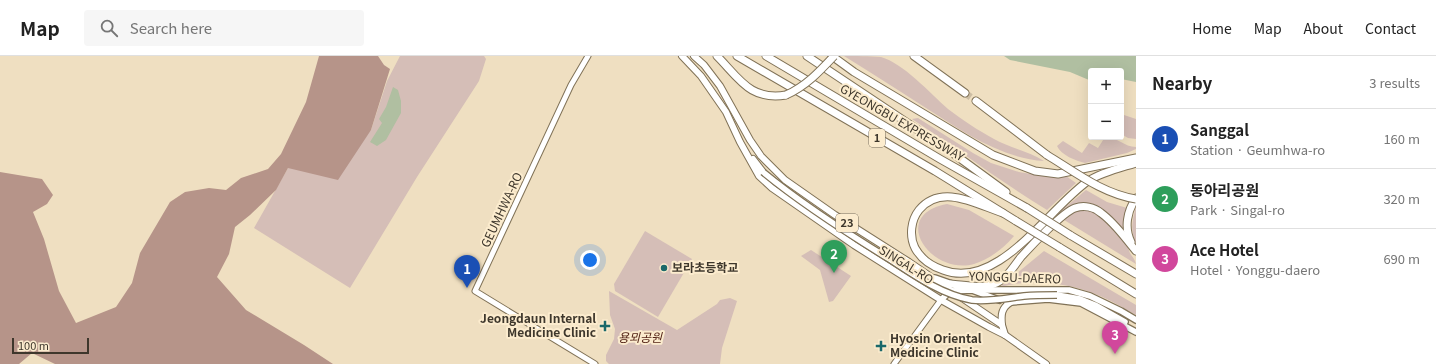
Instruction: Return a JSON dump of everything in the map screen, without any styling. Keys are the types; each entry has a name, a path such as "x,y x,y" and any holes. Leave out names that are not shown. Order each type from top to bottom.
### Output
{"highway":[{"path":"717,56 738,79 755,92 765,95 786,95 797,90 810,80 833,56 854,72 993,155 1035,172 1058,174 1136,158"},
{"name":"1","path":"736,56 935,171 1136,294"},
{"name":"GYEONGBU EXPRESSWAY","path":"766,56 940,159 1027,208"},
{"path":"807,56 954,154 1027,208"},
{"path":"909,56 940,75"},
{"path":"914,56 965,93"},
{"path":"976,101 1047,155 1116,195 1136,199 1130,209 1127,225 1130,241 1136,251"},
{"path":"1002,213 958,198 949,196 935,198 916,213 912,230 914,245 926,261 945,271 956,274 981,271 1003,259 1074,192 1089,180 1114,169 1136,163"},
{"path":"951,287 985,286 1002,281 1033,245 1063,216 1076,207 1089,207 1101,212 1136,251"},
{"name":"1","path":"1027,208 1136,274"}],"main road":[{"name":"YONGGU-DAERO","path":"682,56 702,76 726,112 740,142 761,174 860,241 922,280 946,292 972,300 994,300 1042,295 1057,295 1080,299 1095,305 1136,329"},
{"name":"23","path":"694,56 704,65 720,86 750,140 761,156 780,176 834,215 951,287"},
{"name":"SINGAL-RO","path":"761,174 781,195 854,245 941,300 988,328 1005,335 1046,364"},
{"name":"YONGGU-DAERO","path":"951,287 972,290 1069,290 1090,296 1136,320"},
{"path":"941,300 951,287 1002,325"},
{"path":"972,290 1011,302 1048,299 1081,303 1136,332"},
{"path":"1005,335 1002,325 1002,309 1011,302"}],"street":[{"name":"GEUMHWA-RO","path":"588,56 571,85 475,291 594,364"},
{"path":"894,364 941,300"}],"green space":[{"path":"400,56 484,56 486,59 479,81 417,177 350,288 254,228 288,168 371,130 387,81"},
{"path":"844,56 881,57 889,60 907,72 948,109 970,125 1000,142 1044,161 1012,155 982,142 953,126"},
{"path":"1124,115 1136,119 1136,139 1124,136"},
{"path":"918,118 991,163 1019,172 1050,177 1066,176 1076,183 1047,210 912,119"},
{"path":"1103,140 1116,140 1132,147 1136,147 1136,149 1127,153 1085,163 1065,155 1057,146 1063,141 1082,153 1089,143 1098,148"},
{"path":"1086,190 1107,202 1127,208 1124,225 1125,236 1130,253 1136,264 1056,215"},
{"path":"947,204 969,210 1014,236 996,253 974,264 958,265 943,261 931,253 922,243 918,231 920,220 929,210"},
{"path":"1136,207 1136,244 1132,226"},
{"path":"645,231 692,259 658,317 615,291 614,284"},
{"path":"811,250 851,276 833,301 829,302 820,270 801,256"},
{"path":"1044,251 1136,305 1136,315 1100,296 1060,284 1023,283 1000,287"},
{"name":"용뫼공원","path":"609,291 677,330 717,304 720,300 730,298 737,301 722,348 720,364 609,364 606,361 606,355 614,339 615,329 610,315"}],"shaded area":[{"path":"319,56 378,56 384,65 390,69 371,130 338,180 288,168 276,190 235,227 229,254 217,277 246,310 333,364 55,364 32,353 19,364 0,364 0,172 42,179 53,195 47,204 33,212 44,239 59,291 76,323 116,307 132,283 140,253 170,202 185,192 209,188 226,190 241,178 268,169 281,154 306,102"},
{"path":"1004,56 1136,56 1136,82 1124,80 1124,68 1088,68 1088,80 1070,72 1010,60"},
{"path":"393,87 398,90 401,101 401,113 386,140 377,146 370,142 382,123 379,119 386,107"}],"tunnel":[{"path":"965,93 976,101"}],"place":[{"name":"보라초등학교","path":"664,268"},
{"name":"동아리공원","path":"834,273"},
{"name":"Sanggal","path":"467,288"},
{"name":"Jeongdaun Internal Medicine Clinic","path":"605,326"},
{"name":"Hyosin Oriental Medicine Clinic","path":"881,346"},
{"name":"Ace Hotel","path":"1115,354"}]}
